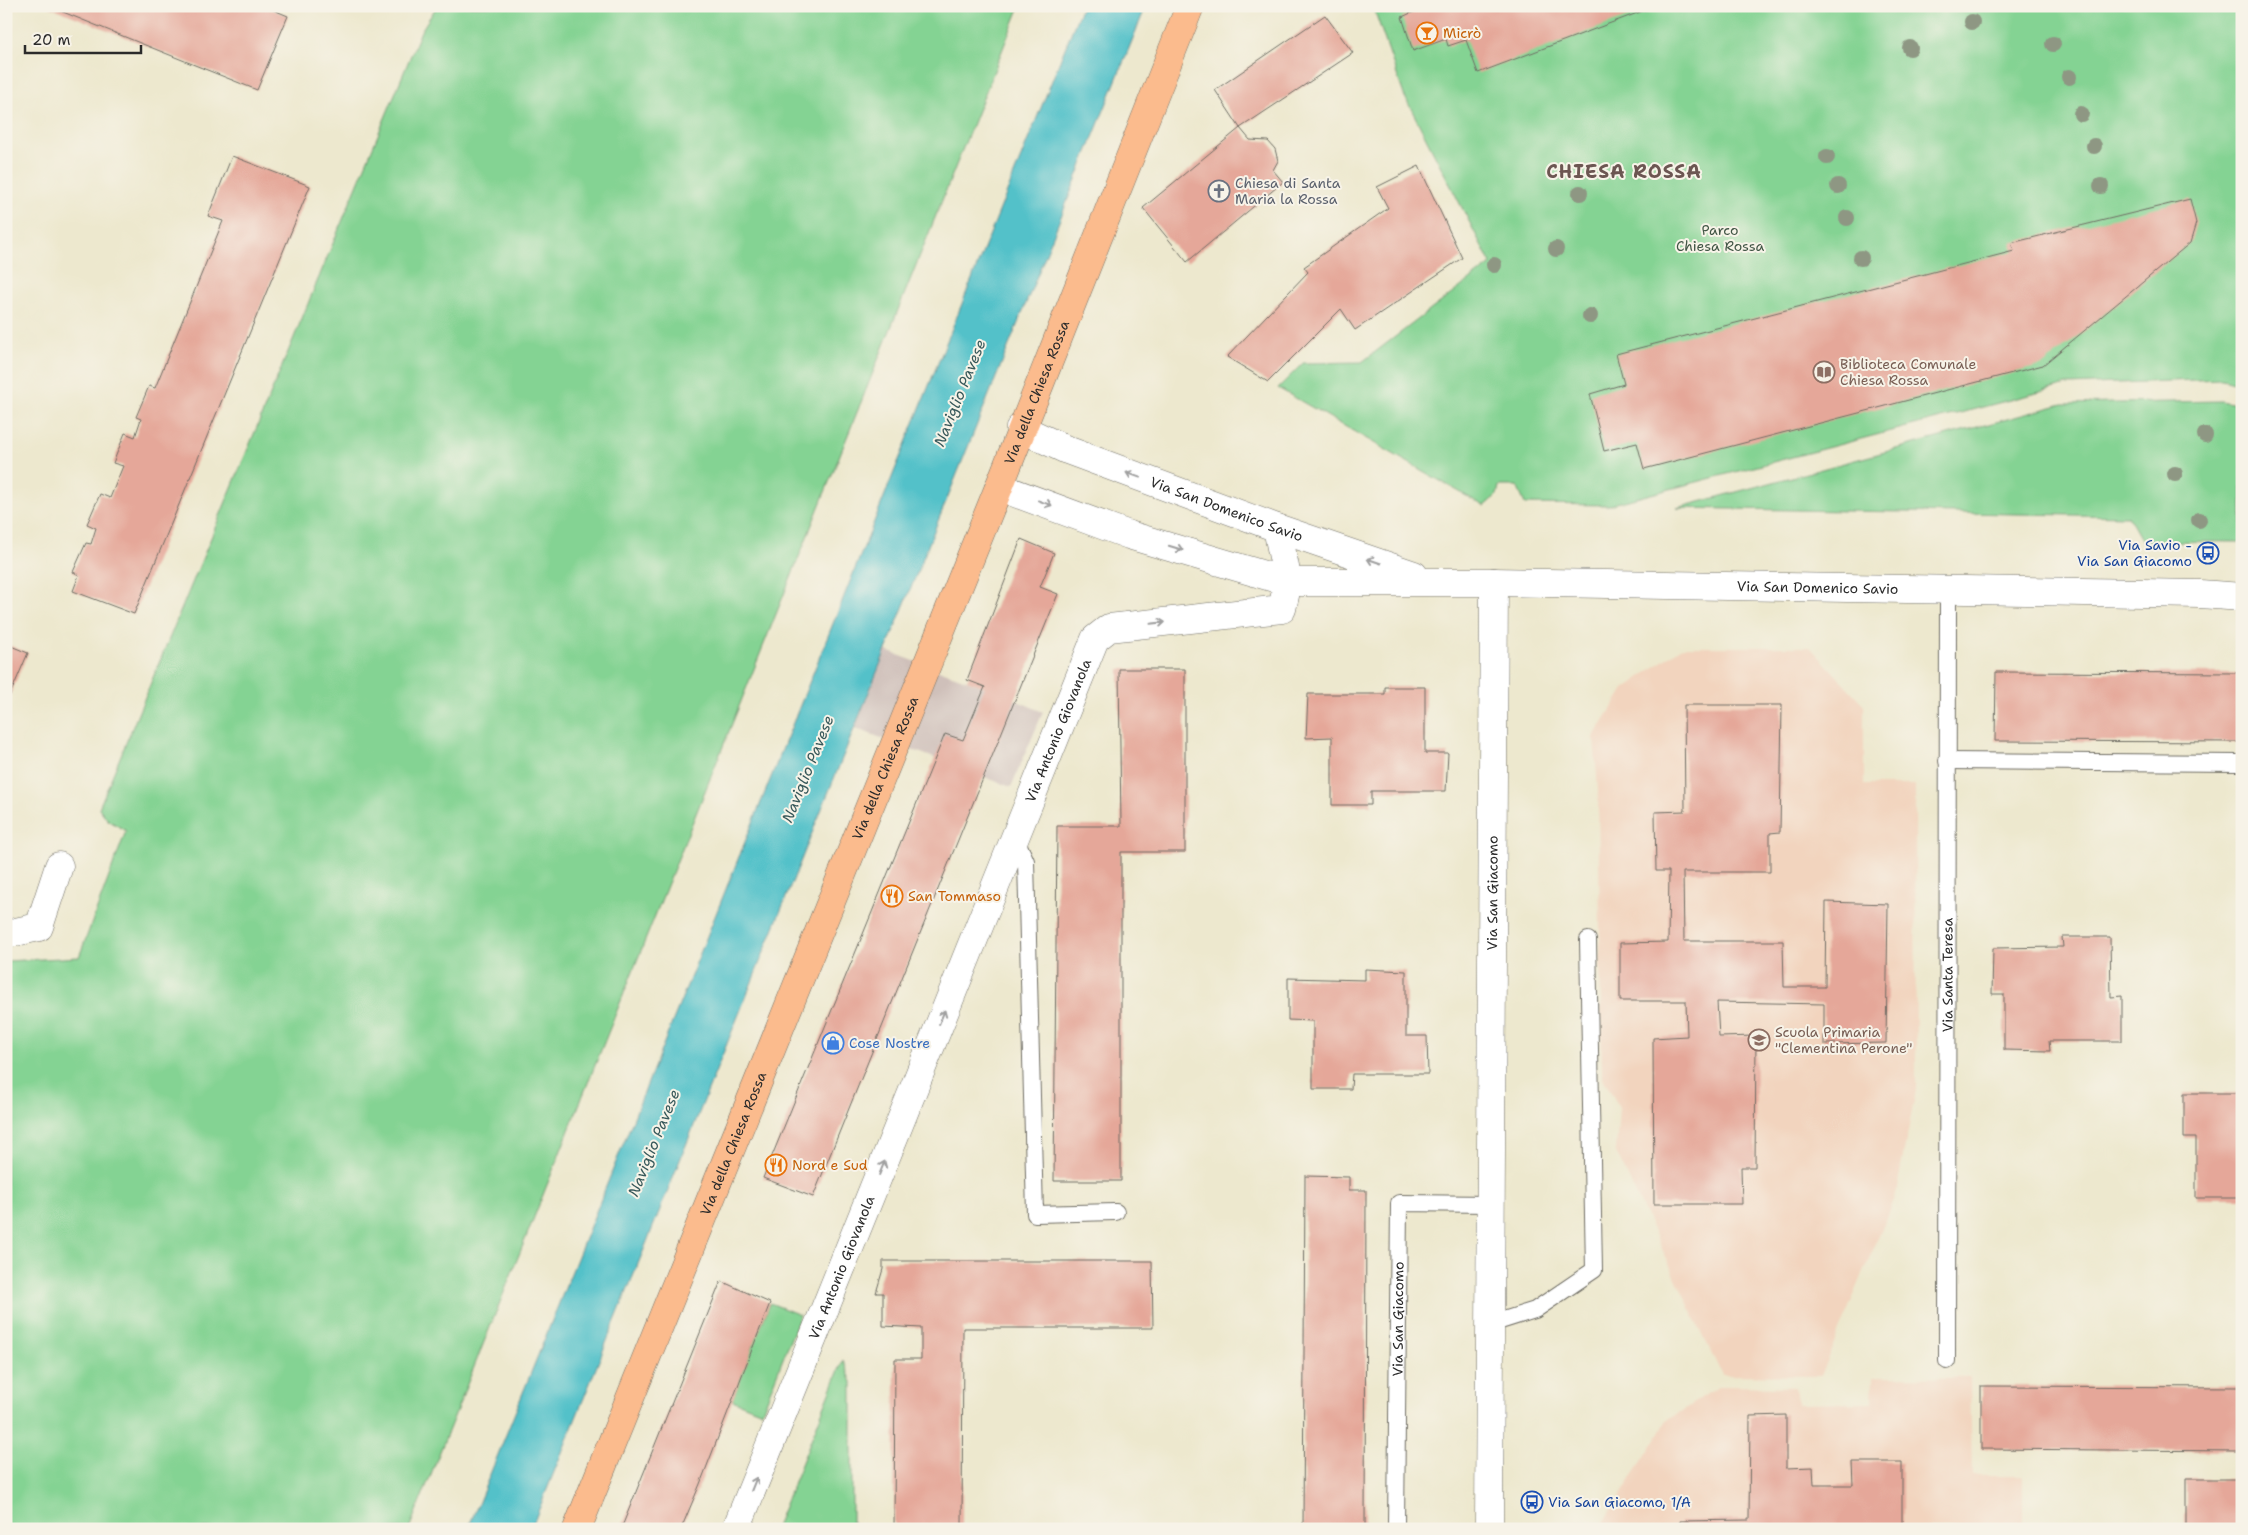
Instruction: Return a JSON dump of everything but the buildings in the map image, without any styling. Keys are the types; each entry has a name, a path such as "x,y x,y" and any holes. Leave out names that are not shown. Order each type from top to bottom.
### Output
{"main road":[{"name":"Via della Chiesa Rossa","path":"577,1529 1190,6"}],"street":[{"name":"Via San Domenico Savio","path":"1020,428 1067,450 1278,528 1436,583"},
{"name":"Via San Domenico Savio","path":"998,487 1129,535 1288,582 1494,582 1948,589 2200,594 2242,597"},
{"path":"1278,528 1288,582"},
{"name":"Via Antonio Giovanola","path":"736,1529 1095,639 1109,628 1282,609 1288,582"},
{"name":"Via San Giacomo","path":"1489,1529 1494,582"},
{"name":"Via San Domenico Savio","path":"2200,594 2242,590"},
{"path":"6,934 39,927 59,866"}],"lane":[{"name":"Via Santa Teresa","path":"1947,1361 1948,589"},
{"path":"1947,761 2242,762"},
{"path":"1015,837 1026,861 1035,1214 1116,1212"},
{"path":"1491,1324 1535,1310 1594,1270 1588,940"},
{"name":"Via San Giacomo","path":"1396,1529 1399,1203 1492,1204"}],"shaded area":[{"name":"Scuola Primaria \"Clementina Perone\"","path":"1682,647 1810,647 1864,705 1864,785 1915,785 1916,1090 1895,1198 1820,1376 1722,1375 1616,1152 1619,1107 1602,1076 1598,791 1594,736 1624,689"},
{"path":"879,648 985,687 1043,712 1011,787 847,725"},
{"path":"1873,1377 1970,1378 1972,1476 2023,1476 2023,1529 1600,1529 1667,1421 1719,1386 1795,1387 1797,1404 1872,1403"}],"green space":[{"path":"437,6 1020,6 409,1529 6,1529 6,961 79,957 126,831 108,820 99,808 421,31"},
{"name":"Parco Chiesa Rossa","path":"1373,6 2242,6 2242,384 2222,379 2067,385 1609,505 1525,504 1517,486 1499,486 1497,495 1484,506 1278,388 1303,363 1362,362 1491,264 1404,95"},
{"path":"2221,401 2242,405 2242,542 2142,541 2128,516 1677,508 2063,404"},
{"path":"770,1303 800,1315 762,1412 732,1400"},
{"path":"843,1360 852,1382 852,1529 775,1529"}],"water":[{"name":"Naviglio Pavese","path":"1082,6 1146,6 531,1529 468,1529"}],"place":[{"name":"Micrò","path":"1427,33"},
{"name":"Chiesa di Santa Maria la Rossa","path":"1219,191"},
{"name":"Biblioteca Comunale Chiesa Rossa","path":"1824,372"},
{"name":"Via Savio - Via San Giacomo","path":"2208,553"},
{"name":"San Tommaso","path":"892,896"},
{"name":"Scuola Primaria \"Clementina Perone\"","path":"1759,1040"},
{"name":"Cose Nostre","path":"833,1043"},
{"name":"Nord e Sud","path":"776,1165"},
{"name":"Via San Giacomo, 1/A","path":"1532,1502"}],"district":[{"name":"CHIESA ROSSA","path":"1624,171"}]}
